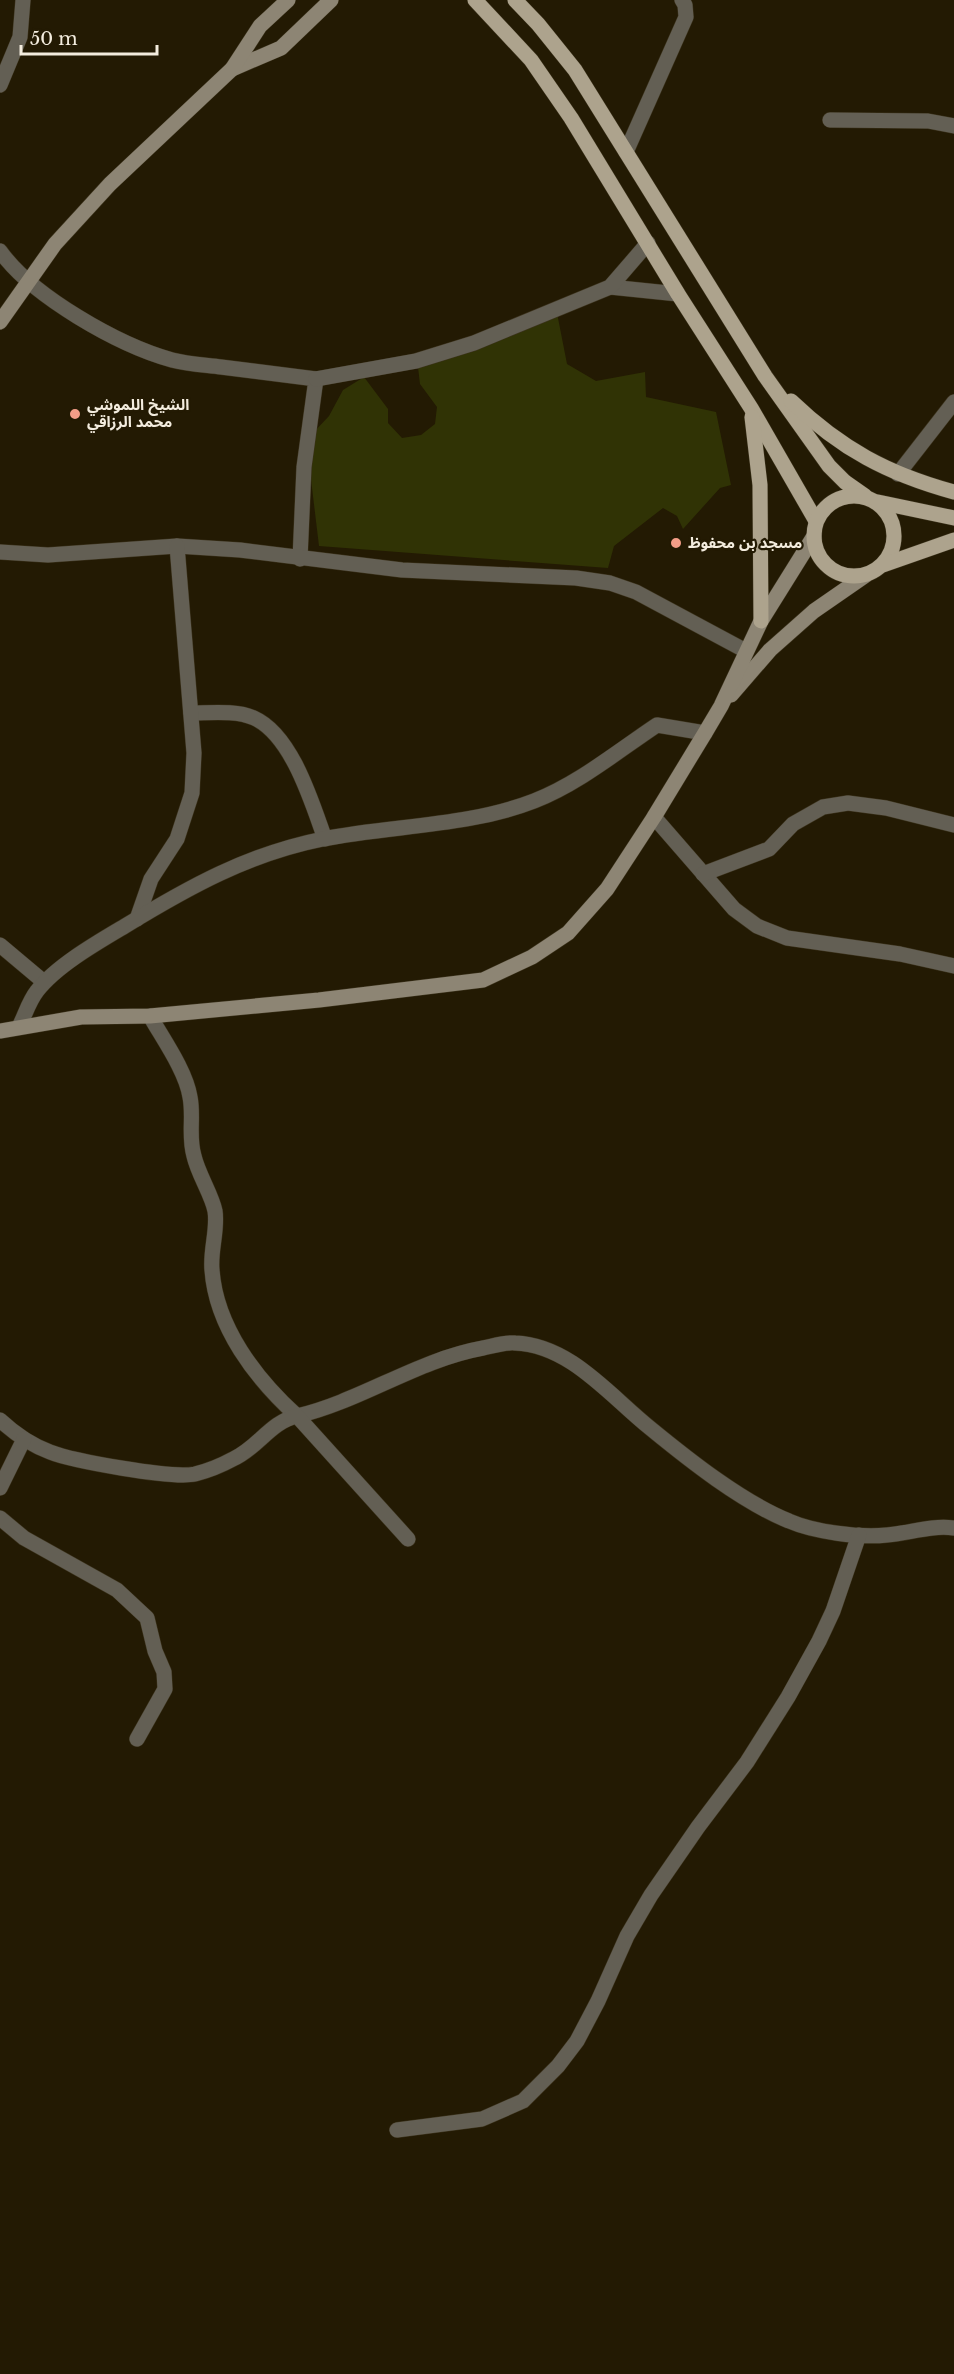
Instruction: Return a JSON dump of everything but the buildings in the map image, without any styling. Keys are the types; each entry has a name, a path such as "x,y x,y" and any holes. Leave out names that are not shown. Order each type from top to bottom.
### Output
{"main road":[{"path":"475,0 531,60 572,118 678,294 751,408 815,529 817,551 825,563 837,572 851,576 866,575 884,565 954,540"},
{"path":"515,0 538,24 575,70 765,376 829,466 845,482 888,512 894,525 895,539 892,553 884,565"},
{"path":"765,376 808,418 850,450 898,474 954,492"},
{"path":"751,408 760,485 761,621"},
{"path":"815,529 824,508 836,499 850,495 954,518"}],"street":[{"path":"0,85 20,37 23,0"},
{"path":"0,322 55,244 110,184 232,69 260,26 288,0"},
{"path":"232,69 281,48 331,0"},
{"path":"626,152 686,17 682,0"},
{"path":"830,120 908,120 954,126"},
{"path":"0,251 27,282 75,314 149,352 173,360 316,378 440,355 610,287 648,243"},
{"path":"610,287 678,294"},
{"path":"300,559 304,467 316,378"},
{"path":"898,474 954,402"},
{"path":"0,1031 81,1017 150,1016 330,999 483,980 532,957 568,933 607,889 654,817 721,706 761,621 815,529"},
{"path":"136,919 150,879 177,839 192,793 194,753 177,546"},
{"path":"0,552 48,555 177,546 240,550 402,570 576,578 610,583 636,592 746,651"},
{"path":"721,706 770,650 814,611 866,575"},
{"path":"191,713 241,714 256,718 274,734 294,759 325,838"},
{"path":"19,1027 44,982 91,947 136,919 224,870 259,856 325,838 456,820 533,801 565,786 657,725 705,733"},
{"path":"703,874 769,849 793,824 823,807 849,803 886,808 954,825"},
{"path":"654,817 734,909 757,926 787,938 900,954 954,966"},
{"path":"0,945 44,982"},
{"path":"150,1016 183,1077 190,1095 192,1152 198,1174 214,1205 216,1215 211,1268 215,1291 242,1353 260,1379 297,1416 408,1539"},
{"path":"0,1420 24,1439 51,1453 171,1475 194,1474 234,1459 253,1448 276,1424 284,1419 320,1411 441,1359 466,1351 512,1343 536,1345 558,1354 582,1370 696,1463 765,1511 791,1522 859,1535 886,1535 940,1526 954,1528"},
{"path":"0,1488 24,1439"},
{"path":"0,1518 24,1538 117,1590 147,1618 155,1651 164,1672 165,1689 137,1739"},
{"path":"397,2130 482,2120 523,2101 558,2066 570,2050 598,2001 627,1936 651,1895 747,1762 788,1697 833,1611 859,1535"}],"green space":[{"path":"557,313 567,364 596,381 645,372 646,397 716,412 731,485 720,488 683,529 677,516 663,508 614,546 608,568 319,546 310,471 313,433 329,416 343,390 364,377 388,409 388,423 402,438 421,435 435,424 437,407 420,384 418,367"}],"place":[{"name":"الشيخ اللموشي محمد الرزاقي","path":"75,414"},
{"name":"مسجد بن محفوظ","path":"676,543"}]}
